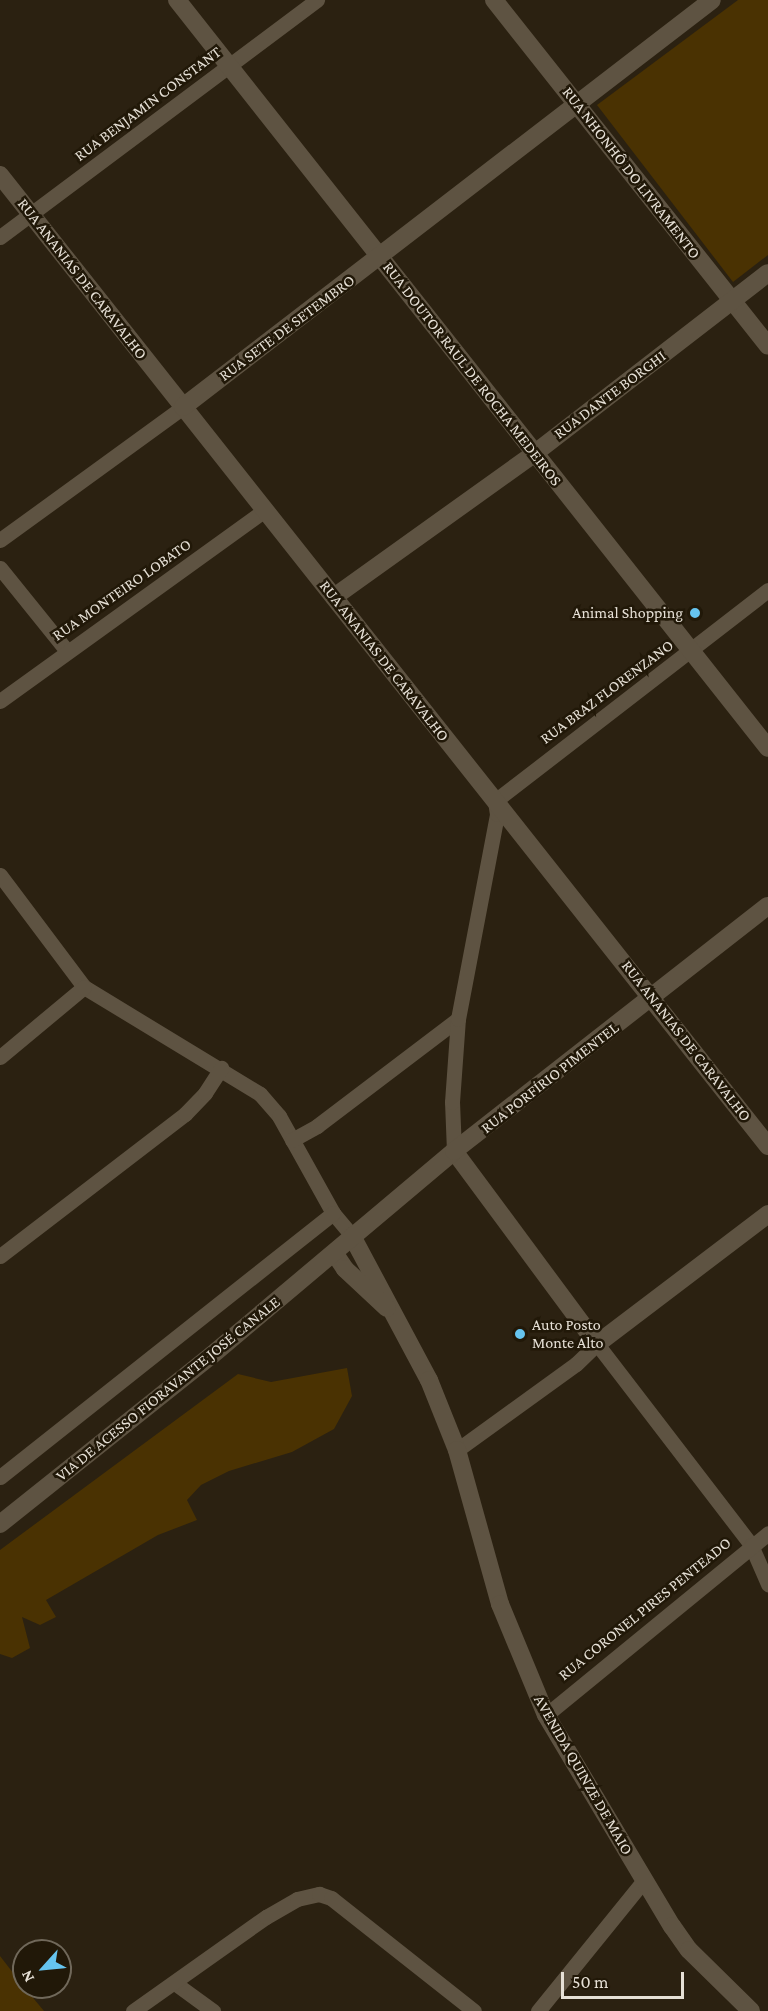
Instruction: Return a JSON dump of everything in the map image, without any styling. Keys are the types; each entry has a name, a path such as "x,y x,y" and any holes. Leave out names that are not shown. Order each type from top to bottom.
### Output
{"street":[{"name":"RUA DOUTOR RAUL DE ROCHA MEDEIROS","path":"177,0 768,748"},
{"name":"RUA BENJAMIN CONSTANT","path":"0,237 316,0"},
{"name":"RUA NHONHÔ DO LIVRAMENTO","path":"494,0 768,346"},
{"name":"RUA SETE DE SETEMBRO","path":"0,540 183,406 380,257 712,0"},
{"name":"RUA ANANIAS DE CARAVALHO","path":"0,175 768,1146"},
{"name":"RUA DANTE BORGHI","path":"334,597 535,453 768,273"},
{"name":"RUA MONTEIRO LOBATO","path":"0,701 265,510"},
{"path":"0,568 67,651"},
{"name":"RUA BRAZ FLORENZANO","path":"495,801 768,590"},
{"path":"495,801 497,814 458,1019 452,1102 454,1151 597,1344 751,1545 768,1584"},
{"path":"0,875 84,987 221,1068 260,1094 292,1140 333,1213 352,1236 377,1276 388,1309"},
{"name":"RUA PORFÍRIO PIMENTEL","path":"334,1254 352,1236 454,1151 652,999 768,906"},
{"path":"0,1057 84,987"},
{"path":"292,1140 317,1126 458,1019"},
{"path":"0,1256 185,1114 205,1094 221,1068"},
{"path":"0,1477 333,1213"},
{"path":"457,1450 576,1364 597,1344 768,1214"},
{"path":"334,1254 345,1269 388,1309"},
{"name":"VIA DE ACESSO FIORAVANTE JOSÉ CANALE","path":"0,1524 334,1254"},
{"name":"AVENIDA QUINZE DE MAIO","path":"388,1309 429,1380 457,1450 500,1604 546,1715 645,1881 690,1950 752,2011"},
{"name":"RUA CORONEL PIRES PENTEADO","path":"546,1715 768,1533"},
{"path":"538,2011 645,1881"},
{"path":"133,2011 176,1984 250,1928 297,1899 319,1894 331,1898 474,2011"},
{"path":"176,1984 213,2011"}],"shaded area":[{"path":"738,0 768,0 768,255 733,282 597,105"},
{"path":"347,1368 352,1396 334,1429 292,1452 229,1471 201,1485 187,1500 197,1520 158,1535 46,1600 56,1617 40,1625 22,1617 30,1648 12,1658 0,1654 0,1550 238,1374 271,1382"},
{"path":"0,1956 12,1972 12,1999 34,1999 44,2011 0,2011"}],"place":[{"name":"Animal Shopping","path":"695,613"},
{"name":"Auto Posto Monte Alto","path":"520,1334"}]}
